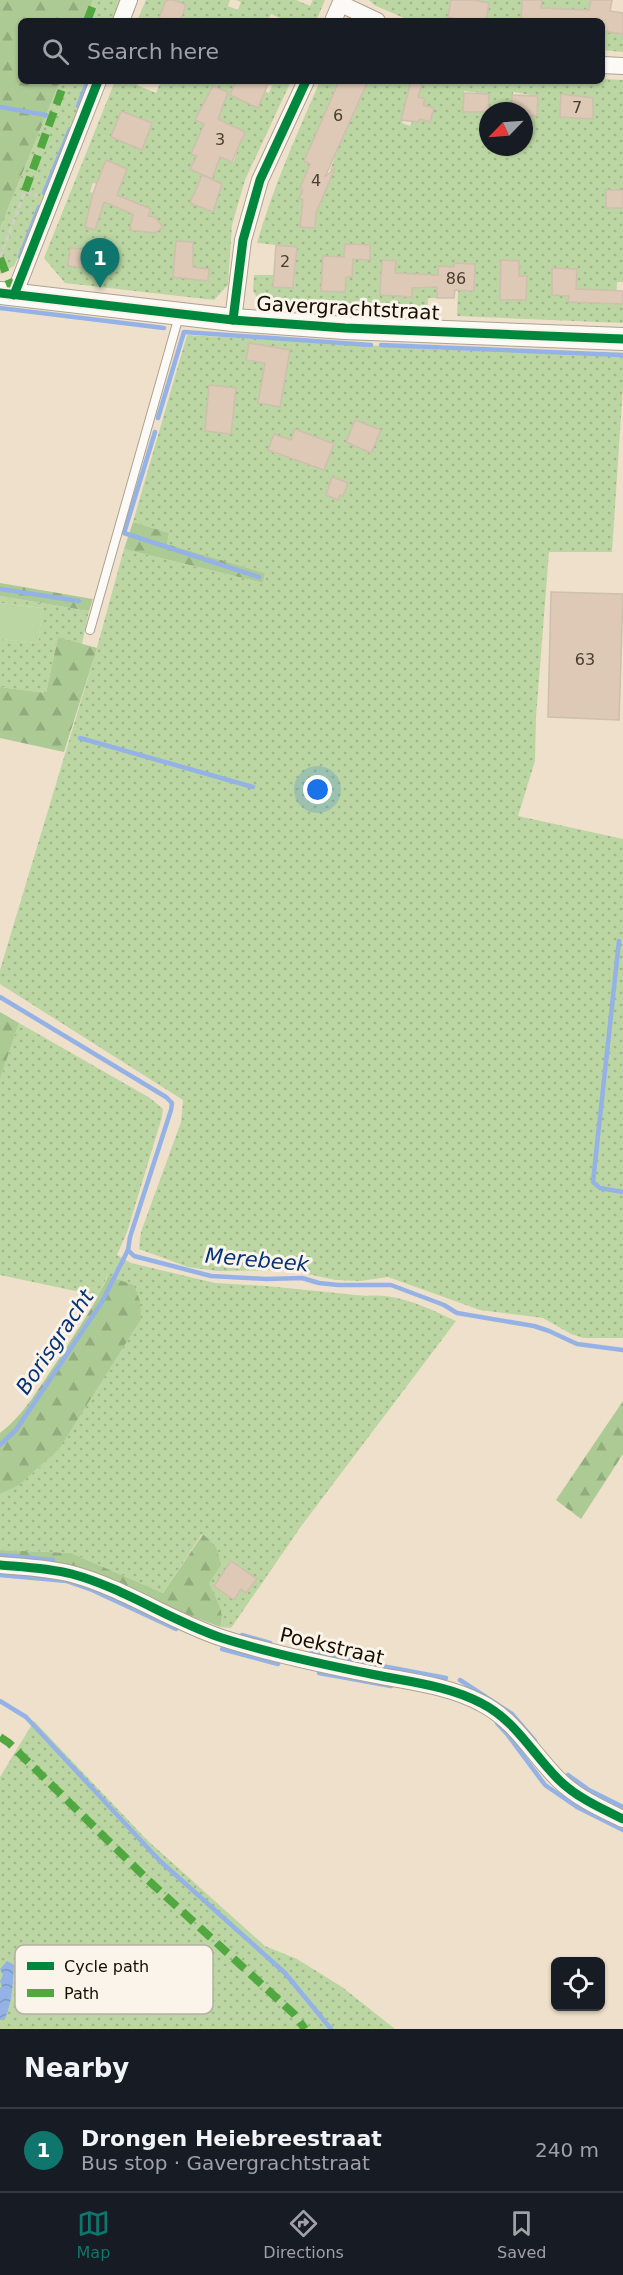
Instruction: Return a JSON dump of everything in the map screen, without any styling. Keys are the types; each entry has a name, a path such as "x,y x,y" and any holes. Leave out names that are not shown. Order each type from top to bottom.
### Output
{"street":[{"path":"123,18 129,0"},
{"path":"334,18 342,2 371,18"},
{"path":"605,65 623,66"},
{"path":"7,294 51,201 97,84"},
{"path":"233,320 243,240 260,180 305,84"},
{"name":"Gavergrachtstraat","path":"7,294 233,320 345,328 623,339"},
{"name":"Poekstraat","path":"0,1565 72,1574 221,1638 311,1662 440,1687 468,1696 508,1721 559,1781 583,1799 623,1819"}],"lane":[{"path":"90,630 179,314"}],"path":[{"path":"0,258 25,191 51,201"}],"green space":[{"path":"0,0 93,0 86,18 18,18 18,84 59,84 0,228"},
{"path":"93,0 124,0 117,18 86,18"},
{"path":"146,0 166,0 159,18 138,18"},
{"path":"174,0 230,0 228,6 238,10 241,2 236,0 296,0 310,6 313,0 325,0 317,18 280,18 271,14 269,18 181,18 186,5"},
{"path":"369,0 451,0 448,17 452,18 404,18 374,5"},
{"path":"474,0 522,0 521,18 486,18 489,3"},
{"path":"542,0 591,0 588,18 583,18 568,9 541,8"},
{"path":"605,31 623,34 623,52 605,50"},
{"path":"605,79 623,80 623,190 607,190 606,207 623,208 623,282 617,282 616,304 623,304 623,323 457,316 458,290 474,290 475,264 455,263 454,267 438,266 437,298 428,298 427,314 263,306 253,291 254,275 273,275 273,287 294,288 297,247 257,243 278,181 319,84 410,84 402,117 404,118 402,123 410,126 412,122 418,122 420,119 430,122 434,109 423,105 425,99 418,97 422,84 605,84","holes":["334,93 358,104 343,137 319,126","561,95 593,98 592,118","326,153 335,157 330,170 333,172 319,206 300,198 303,190 300,188 310,164","345,244 361,245 360,259 353,259 352,277 346,277 344,292 322,291 323,256 344,257","382,260 396,261 395,273 412,288 412,296 380,295","501,265 519,266 519,276 500,299","553,268 577,269 576,289 568,301 569,296 552,295"]},
{"path":"59,84 91,84 46,199 14,266 0,274 0,228"},
{"path":"114,84 137,84 156,93 160,84 235,84 230,95 258,107 265,91 269,93 272,86 268,84 290,84 245,180 232,225 228,285 214,300 65,283 44,258","holes":["213,86 224,91 221,98 225,100 222,107 206,101","121,111 152,124 142,149 111,137","224,122 245,132 233,163 195,146","106,160 127,169 115,201 90,192 93,183 97,184","204,170 212,179 222,184 213,212 190,202","89,248 116,251 114,271 68,266"]},
{"path":"187,335 449,350 623,353 623,386 612,552 549,552 536,717 535,761 518,816 623,839 623,1338 583,1338 543,1318 480,1310 388,1277 360,1281 336,1280 288,1270 217,1271 188,1267 139,1249 141,1232 181,1122 183,1100 0,984 0,970 96,651 124,549 263,583 265,573 167,544 169,533 133,522","holes":["249,343 290,350 265,363 246,360","209,386 231,434 205,431","355,420 380,430 371,453 346,442","295,429 334,444 328,459 319,456 314,467 298,461 300,455 282,448 279,455 268,450 274,434 290,442","333,477 348,484 343,496 340,495 338,500 326,495"]},
{"path":"133,522 169,533 167,544 265,573 263,583 124,549"},
{"path":"0,583 93,599 89,611 0,596"},
{"path":"0,596 89,611 82,644 58,637 46,693 0,687 0,639 38,643 43,608 0,603"},
{"path":"0,603 43,608 38,643 0,639"},
{"path":"58,637 97,648 64,752 0,738 0,687 46,693"},
{"path":"0,1012 19,1023 0,1079"},
{"path":"19,1023 150,1098 163,1109 127,1232 117,1255 131,1263 215,1283 390,1297 412,1302 456,1321 302,1525 231,1628 220,1627 222,1615 208,1582 202,1534 163,1593 71,1553 0,1550 0,1494 28,1477 51,1455 70,1431 100,1375 134,1285 107,1276 99,1296 0,1275 0,1079","holes":["231,1562 256,1579 247,1593 241,1589 234,1599"]},
{"path":"108,1276 134,1285 140,1301 141,1319 59,1449 19,1485 0,1494 0,1433 25,1408 38,1390 85,1319"},
{"path":"623,1401 623,1454 581,1519 556,1500"},
{"path":"203,1534 216,1547 221,1565 209,1583 221,1610 220,1627 139,1596 0,1560 0,1550 71,1553 163,1593"},
{"path":"34,1721 147,1840 265,1946 297,1959 342,1987 395,2029 0,2029 0,1777"}],"water":[{"path":"7,1961 14,1965 13,1986 5,2019 0,2020 0,1988 2,1987 0,1981 3,1975 0,1969"}],"building":[{"path":"166,0 174,0 186,5 181,18 159,18"},
{"path":"451,0 474,0 489,3 486,18 448,17"},
{"path":"522,0 542,0 541,8 589,10 591,0 612,0 610,11 623,13 623,34 605,31 605,18 521,18"},
{"path":"235,84 268,84 258,108 230,95"},
{"path":"338,84 367,84 325,177 335,168 316,213 315,228 300,227 303,200 299,198 303,190 300,188 310,164 304,161"},
{"path":"410,84 422,84 418,97 425,99 423,105 434,108 430,122 420,119 418,122 401,120"},
{"path":"213,86 228,92 218,119 245,132 232,162 220,157 212,179 190,169 197,156 191,154 204,124 195,120"},
{"path":"464,93 489,94 489,102 479,102 479,112 463,112"},
{"path":"561,94 593,98 593,119 560,117"},
{"path":"512,95 538,96 537,116 533,116 533,102 512,102"},
{"path":"121,111 152,123 142,150 111,137"},
{"path":"106,160 127,169 117,195 151,209 148,216 155,217 163,227 155,233 130,230 133,214 104,202 95,230 85,227 93,193"},
{"path":"202,175 222,184 213,212 190,203"},
{"path":"606,190 623,190 623,208 606,208"},
{"path":"176,241 193,242 193,267 209,269 208,281 173,277"},
{"path":"345,244 370,245 370,260 353,259 352,277 346,277 345,292 321,291 323,256 344,257"},
{"path":"276,245 297,247 293,288 273,287"},
{"path":"70,248 116,251 114,271 68,266"},
{"path":"382,260 396,261 395,273 438,275 438,266 454,267 454,263 475,264 474,291 455,290 454,298 437,298 437,287 412,288 412,297 380,295"},
{"path":"501,260 519,261 519,276 527,276 526,300 500,300"},
{"path":"552,268 577,269 576,289 623,291 623,304 568,302 569,296 552,295"},
{"path":"249,343 290,350 280,407 258,403 265,363 246,360"},
{"path":"209,385 236,388 231,434 205,431"},
{"path":"355,420 381,430 371,453 346,442"},
{"path":"295,429 334,444 324,470 268,450 274,434 291,440"},
{"path":"332,477 348,483 343,496 340,495 338,500 326,495"},
{"path":"551,592 623,594 619,720 548,717"},
{"path":"231,1561 257,1579 246,1593 241,1589 234,1600 214,1586"}],"waterway":[{"path":"78,106 87,84"},
{"path":"0,107 46,115"},
{"path":"44,193 70,129"},
{"path":"20,257 39,207"},
{"path":"0,308 164,328"},
{"path":"158,418 184,332 371,345"},
{"path":"381,345 622,355"},
{"path":"155,432 124,533 259,577"},
{"path":"0,589 79,601"},
{"path":"80,738 253,787"},
{"path":"619,941 593,1182 600,1188 623,1192"},
{"name":"Merebeek","path":"0,997 166,1097 172,1103 130,1237 128,1250 134,1256 211,1276 302,1278 338,1285 391,1285 444,1305 457,1313 534,1326 577,1344 623,1350"},
{"name":"Borisgracht","path":"0,1445 16,1430 102,1302 128,1250"},
{"path":"0,1555 53,1560"},
{"path":"0,1575 67,1581 90,1589 176,1629"},
{"path":"242,1635 270,1643"},
{"path":"222,1649 278,1664"},
{"path":"307,1652 446,1678"},
{"path":"319,1673 391,1686"},
{"path":"460,1680 512,1714 535,1741"},
{"path":"0,1701 26,1717 160,1861 285,1973 331,2029"},
{"path":"497,1723 545,1785 577,1807 623,1830"},
{"path":"568,1775 589,1790 623,1807"}],"marked path":[{"path":"88,18 95,0"},
{"path":"25,191 64,84"},
{"path":"0,258 14,294"},
{"path":"0,1737 9,1743 148,1880 294,2014 305,2029"}],"cycle path":[{"path":"14,295 97,84"},
{"path":"233,320 243,240 260,180 305,84"},
{"path":"0,293 233,320 345,328 623,339"},
{"path":"0,1565 72,1574 110,1588 222,1638 299,1659 430,1685 469,1697 504,1718 565,1785 589,1802 623,1819"}],"place":[{"name":"Drongen Heiebreestraat","path":"100,288"}]}
